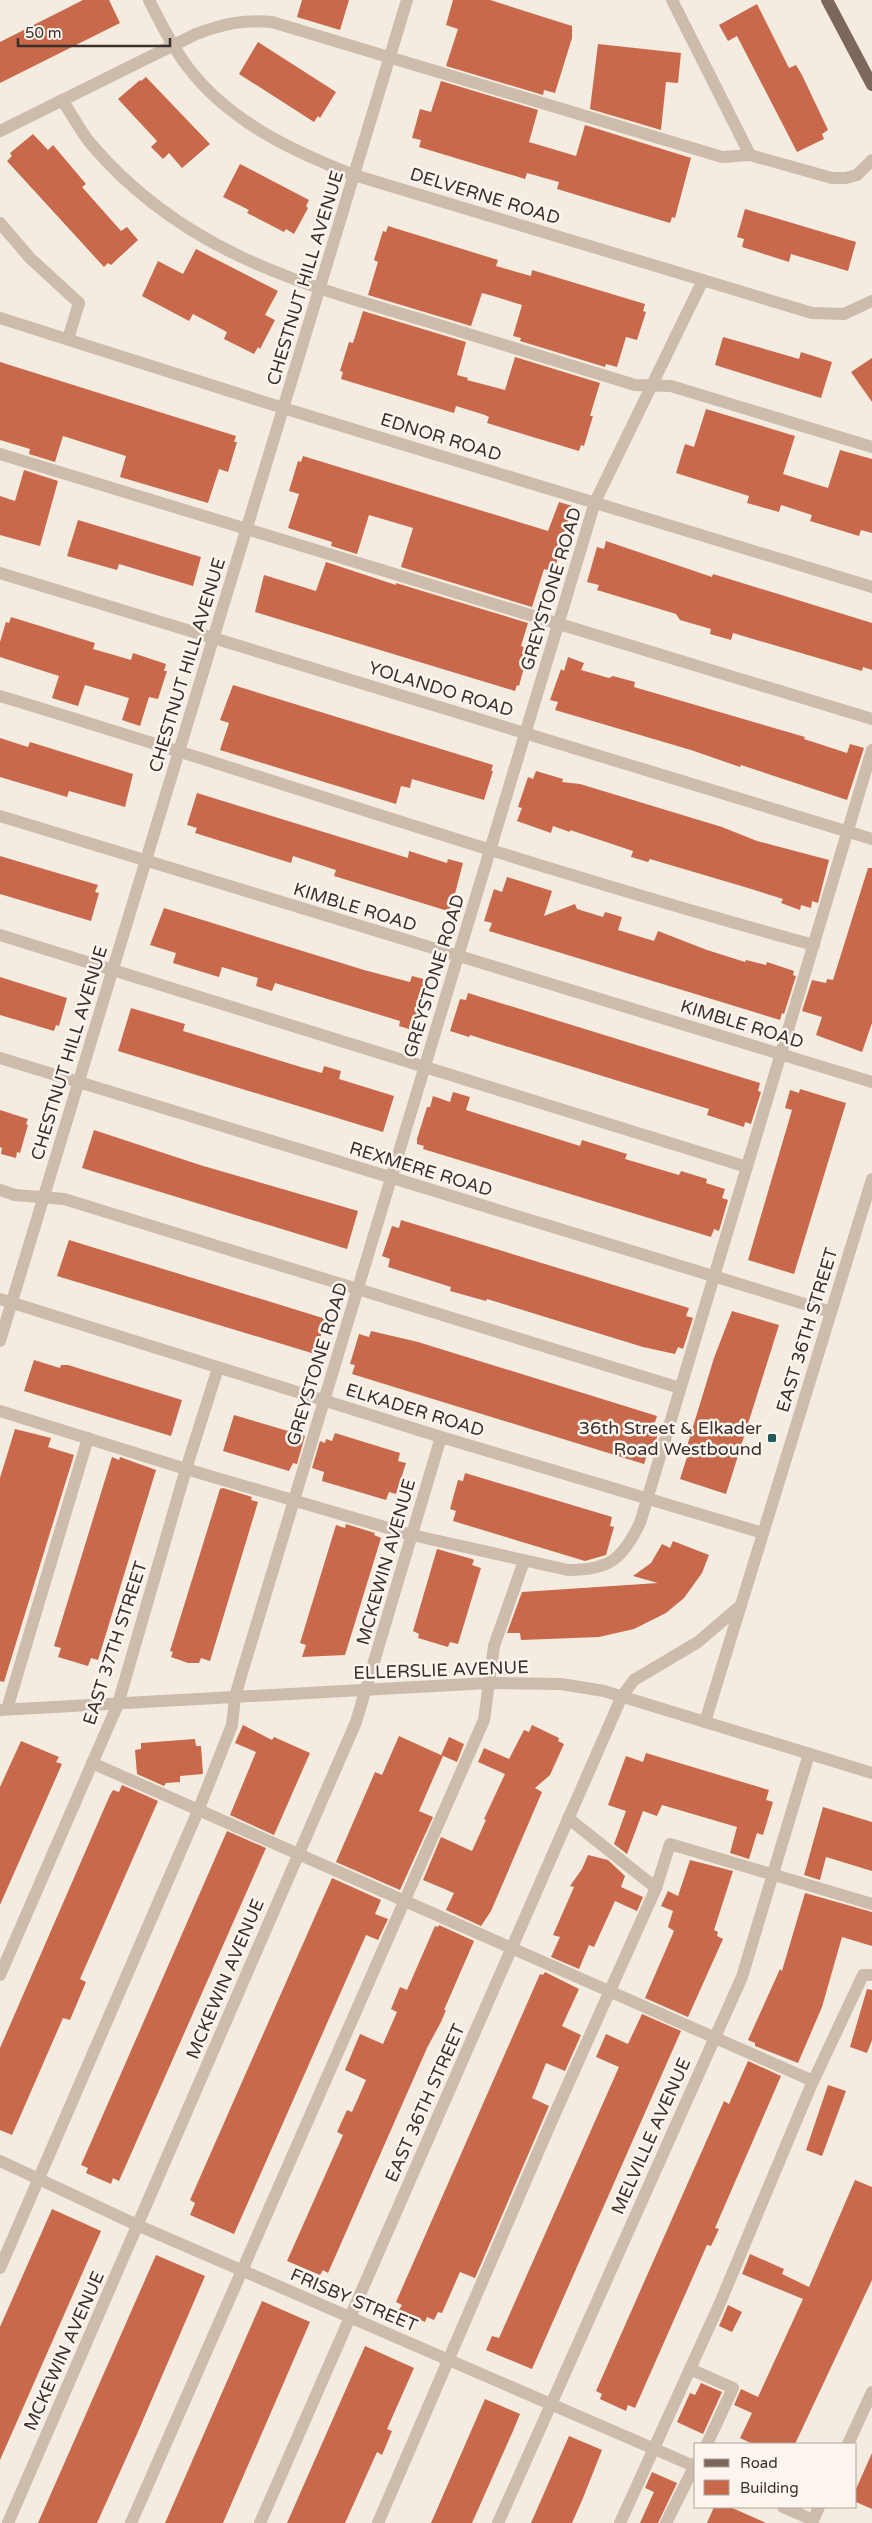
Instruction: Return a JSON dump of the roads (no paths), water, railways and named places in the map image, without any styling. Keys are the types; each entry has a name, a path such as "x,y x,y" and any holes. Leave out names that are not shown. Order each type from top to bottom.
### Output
{"main road":[{"path":"827,0 872,85"}],"street":[{"name":"DELVERNE ROAD","path":"149,0 187,66 208,89 256,129 307,157 354,175 812,313 844,314 872,301"},
{"name":"CHESTNUT HILL AVENUE","path":"0,1341 6,1301 44,1198 407,0"},
{"path":"672,0 750,155"},
{"path":"0,131 174,45 225,23 252,20 272,22 390,56 722,157 750,155 832,178 846,178 857,175 872,160"},
{"path":"62,100 90,143 128,182 178,223 232,254 320,289 635,385 671,386 872,447"},
{"path":"0,223 30,258 79,303 68,339"},
{"name":"GREYSTONE ROAD","path":"0,2268 198,1810 232,1725 235,1697 595,502 704,280"},
{"name":"EDNOR ROAD","path":"0,318 283,408 872,587"},
{"path":"0,454 872,719"},
{"name":"YOLANDO ROAD","path":"0,573 872,839"},
{"path":"0,696 179,750 680,909 814,945"},
{"path":"0,1411 186,1469 412,1535 568,1570 604,1567 618,1558 631,1542 647,1500 872,750"},
{"name":"KIMBLE ROAD","path":"0,816 872,1082"},
{"path":"0,935 747,1167"},
{"name":"REXMERE ROAD","path":"0,1058 831,1312"},
{"name":"EAST 36TH STREET","path":"705,1722 872,1179"},
{"path":"0,1190 15,1195 64,1199 680,1388"},
{"name":"ELKADER ROAD","path":"6,1301 440,1437 763,1533"},
{"name":"EAST 37TH STREET","path":"0,1975 118,1704 186,1469 218,1368"},
{"name":"MCKEWIN AVENUE","path":"8,2523 356,1722 440,1437"},
{"path":"3,1710 88,1438"},
{"path":"131,2523 240,2269 484,1720 494,1646 524,1561"},
{"name":"EAST 36TH STREET","path":"260,2523 622,1696 634,1680 698,1642 741,1604"},
{"name":"ELLERSLIE AVENUE","path":"3,1710 489,1683 561,1684 622,1696 872,1773"},
{"name":"MELVILLE AVENUE","path":"498,2523 742,1976 809,1754"},
{"path":"92,1763 512,1950 813,2081"},
{"path":"568,1818 656,1888"},
{"path":"378,2523 608,1992 656,1888 670,1844 773,1873 872,1904"},
{"path":"620,2523 690,2369 813,2081 863,1975 872,1975"},
{"name":"FRISBY STREET","path":"0,2161 138,2225 694,2465"},
{"path":"690,2369 733,2388 707,2443"},
{"path":"848,2443 872,2392"},
{"path":"666,2523 694,2467"},
{"path":"785,2508 812,2522 819,2508"}],"place":[{"name":"36th Street & Elkader Road Westbound","path":"772,1438"}]}
